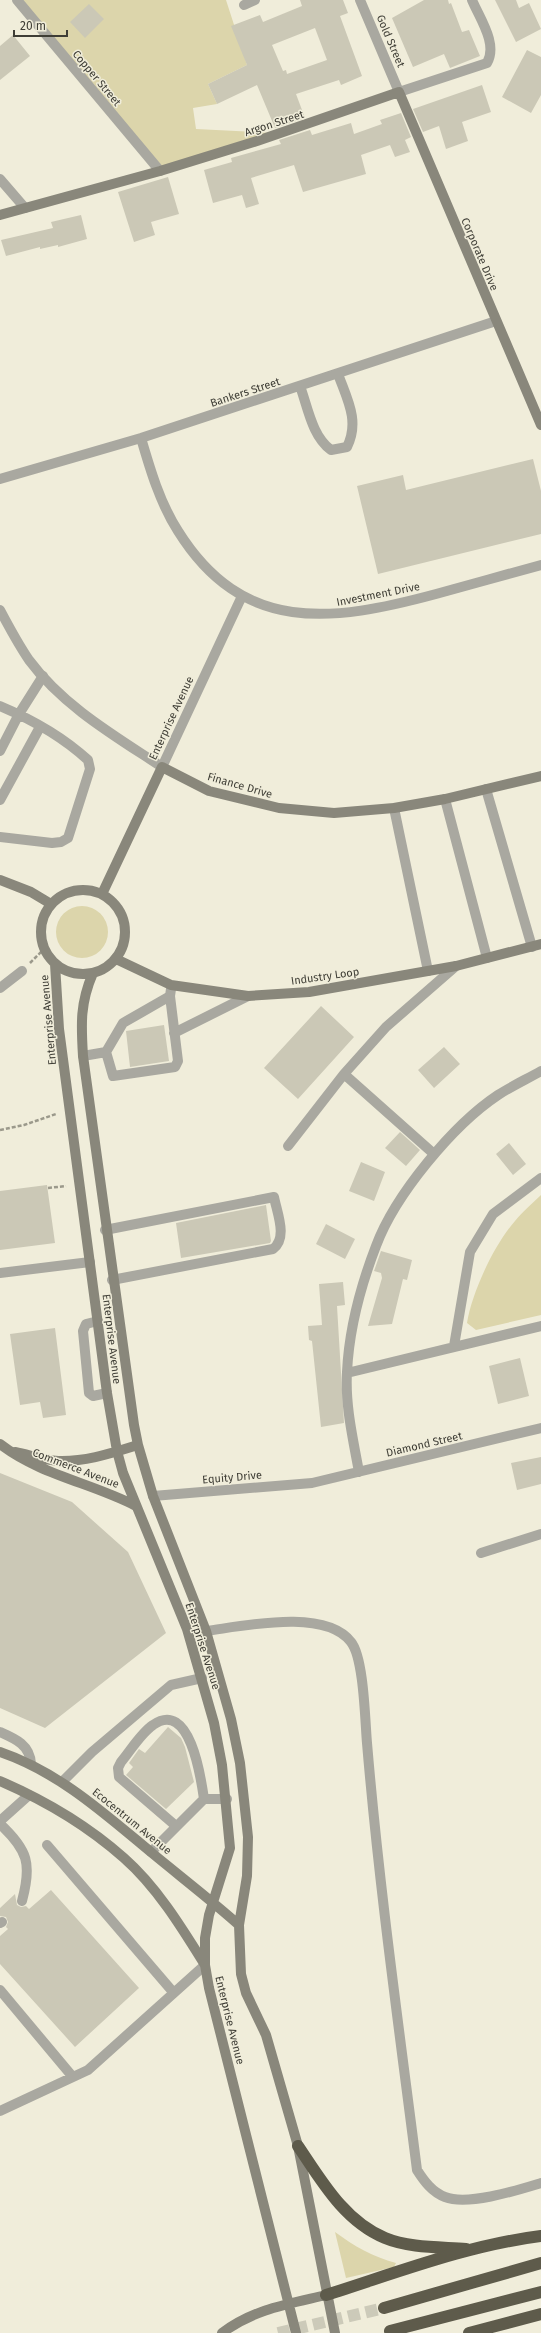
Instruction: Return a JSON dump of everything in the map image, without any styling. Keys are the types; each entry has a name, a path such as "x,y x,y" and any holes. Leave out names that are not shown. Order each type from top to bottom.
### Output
{"highway":[{"path":"298,2146 332,2196 357,2221 385,2238 412,2244 473,2249"},
{"path":"326,2295 473,2249 517,2239 541,2236"},
{"path":"384,2308 541,2263"},
{"path":"390,2331 541,2292"},
{"path":"469,2333 541,2314"}],"main road":[{"name":"Argon Street","path":"0,215 160,171 281,134 399,92"},
{"name":"Corporate Drive","path":"399,92 541,425"},
{"name":"Finance Drive","path":"162,767 209,791 279,808 334,813 394,808 445,799 541,776"},
{"name":"Enterprise Avenue","path":"102,894 162,767"},
{"path":"0,880 32,892 51,904"},
{"path":"75,890 89,890 102,894 111,900 123,918 124,939 116,959 106,968 93,973 77,974 62,969 44,949 40,930 46,912 51,904 62,895 75,890"},
{"name":"Industry Loop","path":"116,959 172,985 248,996 309,992 456,966 537,946"},
{"name":"Enterprise Avenue","path":"56,964 60,1029 107,1393 117,1451 136,1506 187,1629 214,1723 227,1799 230,1848 213,1901 205,1938 205,1965 208,1988 296,2333"},
{"name":"Enterprise Avenue","path":"93,973 85,992 81,1014 83,1056 112,1280 138,1445 153,1496 206,1630 231,1719 244,1799 248,1837 247,1876 239,1925 241,1974 246,1992 266,2035 298,2146 315,2227 326,2295 335,2333"},
{"name":"Commerce Avenue","path":"0,1444 24,1461 117,1496 136,1506"},
{"name":"Commerce Avenue","path":"10,1451 58,1461 89,1459 138,1445"},
{"name":"Ecocentrum Avenue","path":"0,1752 31,1764 62,1782 98,1807 151,1852 213,1901 239,1925"},
{"path":"0,1781 29,1795 97,1836 125,1859 185,1932 205,1965"},
{"path":"222,2333 232,2325 270,2307 326,2295"}],"street":[{"name":"Copper Street","path":"17,0 160,171"},
{"path":"244,5 255,0"},
{"name":"Gold Street","path":"360,0 399,92"},
{"name":"Argon Street","path":"399,92 487,63 492,55 491,44 472,0"},
{"path":"0,180 25,208"},
{"name":"Bankers Street","path":"0,479 141,438 496,322"},
{"path":"300,386 318,437 323,445 331,450 347,447 353,436 354,419 338,374"},
{"name":"Investment Drive","path":"141,438 152,476 177,530 193,554 242,596 286,612 324,616 353,613 408,601 541,565"},
{"name":"Enterprise Avenue","path":"162,767 242,596"},
{"name":"Finance Drive","path":"0,610 29,660 66,699 97,724 162,767"},
{"path":"0,751 19,714 43,676"},
{"path":"0,706 19,714 72,745 88,760 89,776 68,838 60,842 52,843 0,837"},
{"path":"0,800 40,727"},
{"path":"486,789 537,946"},
{"path":"445,799 487,958"},
{"path":"394,808 428,971"},
{"path":"288,1146 344,1074 386,1027 456,966"},
{"path":"0,988 22,971"},
{"path":"170,996 123,1023 106,1052 113,1076 175,1067 178,1061 170,996 172,985"},
{"path":"174,1033 248,996"},
{"path":"83,1056 106,1052"},
{"path":"358,1472 349,1409 347,1373 353,1327 376,1245 397,1205 434,1154 466,1122 498,1095 541,1071"},
{"path":"344,1074 434,1154"},
{"path":"454,1346 470,1252 493,1214 541,1178"},
{"path":"106,1230 274,1197 281,1237 279,1245 273,1249 112,1280"},
{"path":"0,1273 90,1262"},
{"path":"98,1321 86,1324 83,1332 89,1393 93,1396 107,1393"},
{"path":"347,1373 541,1326"},
{"name":"Diamond Street","path":"312,1483 541,1428"},
{"name":"Equity Drive","path":"153,1496 312,1483"},
{"path":"481,1553 541,1534"},
{"path":"206,1630 280,1623 321,1623 338,1630 352,1643 358,1661 362,1687 374,1832 417,2170 428,2186 445,2198 466,2199 493,2196 541,2183"},
{"path":"62,1782 92,1752 171,1685 202,1678"},
{"path":"176,1826 119,1777 118,1768 121,1762 152,1725 162,1720 172,1720 179,1724 188,1736 202,1780 204,1799"},
{"path":"0,1732 25,1745 30,1755 31,1764"},
{"path":"22,1901 28,1875 28,1863 19,1844 0,1822 29,1795"},
{"path":"151,1852 204,1799 227,1799"},
{"path":"47,1845 173,1992"},
{"path":"0,2112 72,2076 88,2070 162,2005 173,1992 205,1965"},
{"path":"0,1990 72,2076"}],"path":[{"path":"22,971 44,949"},
{"path":"0,1130 24,1125 70,1108"},
{"path":"48,1188 80,1184"}],"shaded area":[{"path":"20,0 226,0 247,65 208,84 217,104 193,108 196,129 273,133 162,167"},
{"path":"77,906 87,906 97,910 104,917 108,927 108,937 104,947 97,954 87,958 77,958 67,954 60,947 56,937 56,927 60,917 67,910"},
{"path":"541,1195 541,1315 476,1330 467,1323 474,1297 485,1269 507,1231 521,1214"},
{"path":"335,2232 349,2242 379,2258 396,2263 394,2267 346,2278"}],"building":[{"path":"300,0 343,0 348,13 340,16 362,76 341,85 339,80 296,94 305,118 275,128 257,85 217,104 208,84 247,65 231,26 260,15 263,22 302,6","holes":["315,28 327,60 287,74 286,70 283,71 272,45"]},
{"path":"424,0 448,0 449,4 451,3 462,32 469,30 480,56 450,68 444,54 413,67 392,18"},
{"path":"495,0 516,0 519,8 529,3 541,29 516,42"},
{"path":"89,4 104,19 85,38 70,22"},
{"path":"13,35 30,56 0,80 0,46"},
{"path":"527,50 541,57 541,95 531,113 502,97"},
{"path":"482,85 491,112 462,122 468,141 446,149 439,126 423,132 413,109"},
{"path":"401,113 411,137 405,140 410,152 395,157 390,145 361,155 366,174 303,192 294,165 251,178 259,204 246,208 242,195 213,203 204,170 232,162 231,158 281,144 279,140 310,130 312,135 351,123 354,134 382,124 380,120"},
{"path":"168,177 179,214 151,222 155,235 134,242 118,192"},
{"path":"81,215 87,239 58,247 58,245 40,249 40,247 6,256 1,240 53,228 51,222"},
{"path":"533,459 541,491 541,534 378,574 357,486 403,475 406,490"},
{"path":"321,1006 354,1037 298,1099 264,1068"},
{"path":"164,1025 169,1061 130,1067 126,1031"},
{"path":"444,1047 460,1064 434,1088 418,1070"},
{"path":"400,1132 420,1150 406,1166 385,1148"},
{"path":"509,1143 526,1164 513,1175 496,1154"},
{"path":"361,1162 385,1172 374,1201 349,1191"},
{"path":"47,1185 55,1243 0,1250 0,1191"},
{"path":"266,1205 271,1241 270,1243 181,1258 176,1223"},
{"path":"326,1224 355,1239 345,1259 316,1244"},
{"path":"381,1251 412,1260 407,1280 403,1279 392,1324 368,1326 382,1278 381,1273 374,1271"},
{"path":"343,1282 345,1305 337,1306 344,1423 321,1427 312,1341 309,1340 308,1326 322,1325 319,1284"},
{"path":"55,1328 66,1415 43,1418 40,1402 20,1405 10,1334"},
{"path":"520,1358 529,1396 498,1404 489,1366"},
{"path":"541,1457 541,1484 517,1490 511,1463"},
{"path":"0,1473 72,1502 128,1552 166,1633 45,1728 0,1708"},
{"path":"168,1727 181,1738 185,1747 194,1782 166,1809 126,1775 133,1767 129,1763 139,1749 145,1753"},
{"path":"51,1890 139,1988 75,2047 0,1964 0,1936 8,1929 6,1927 8,1922 6,1917 0,1916 0,1908 15,1894 17,1905 21,1907 26,1906 29,1909"}],"tunnel":[{"path":"278,2333 384,2308"}]}
